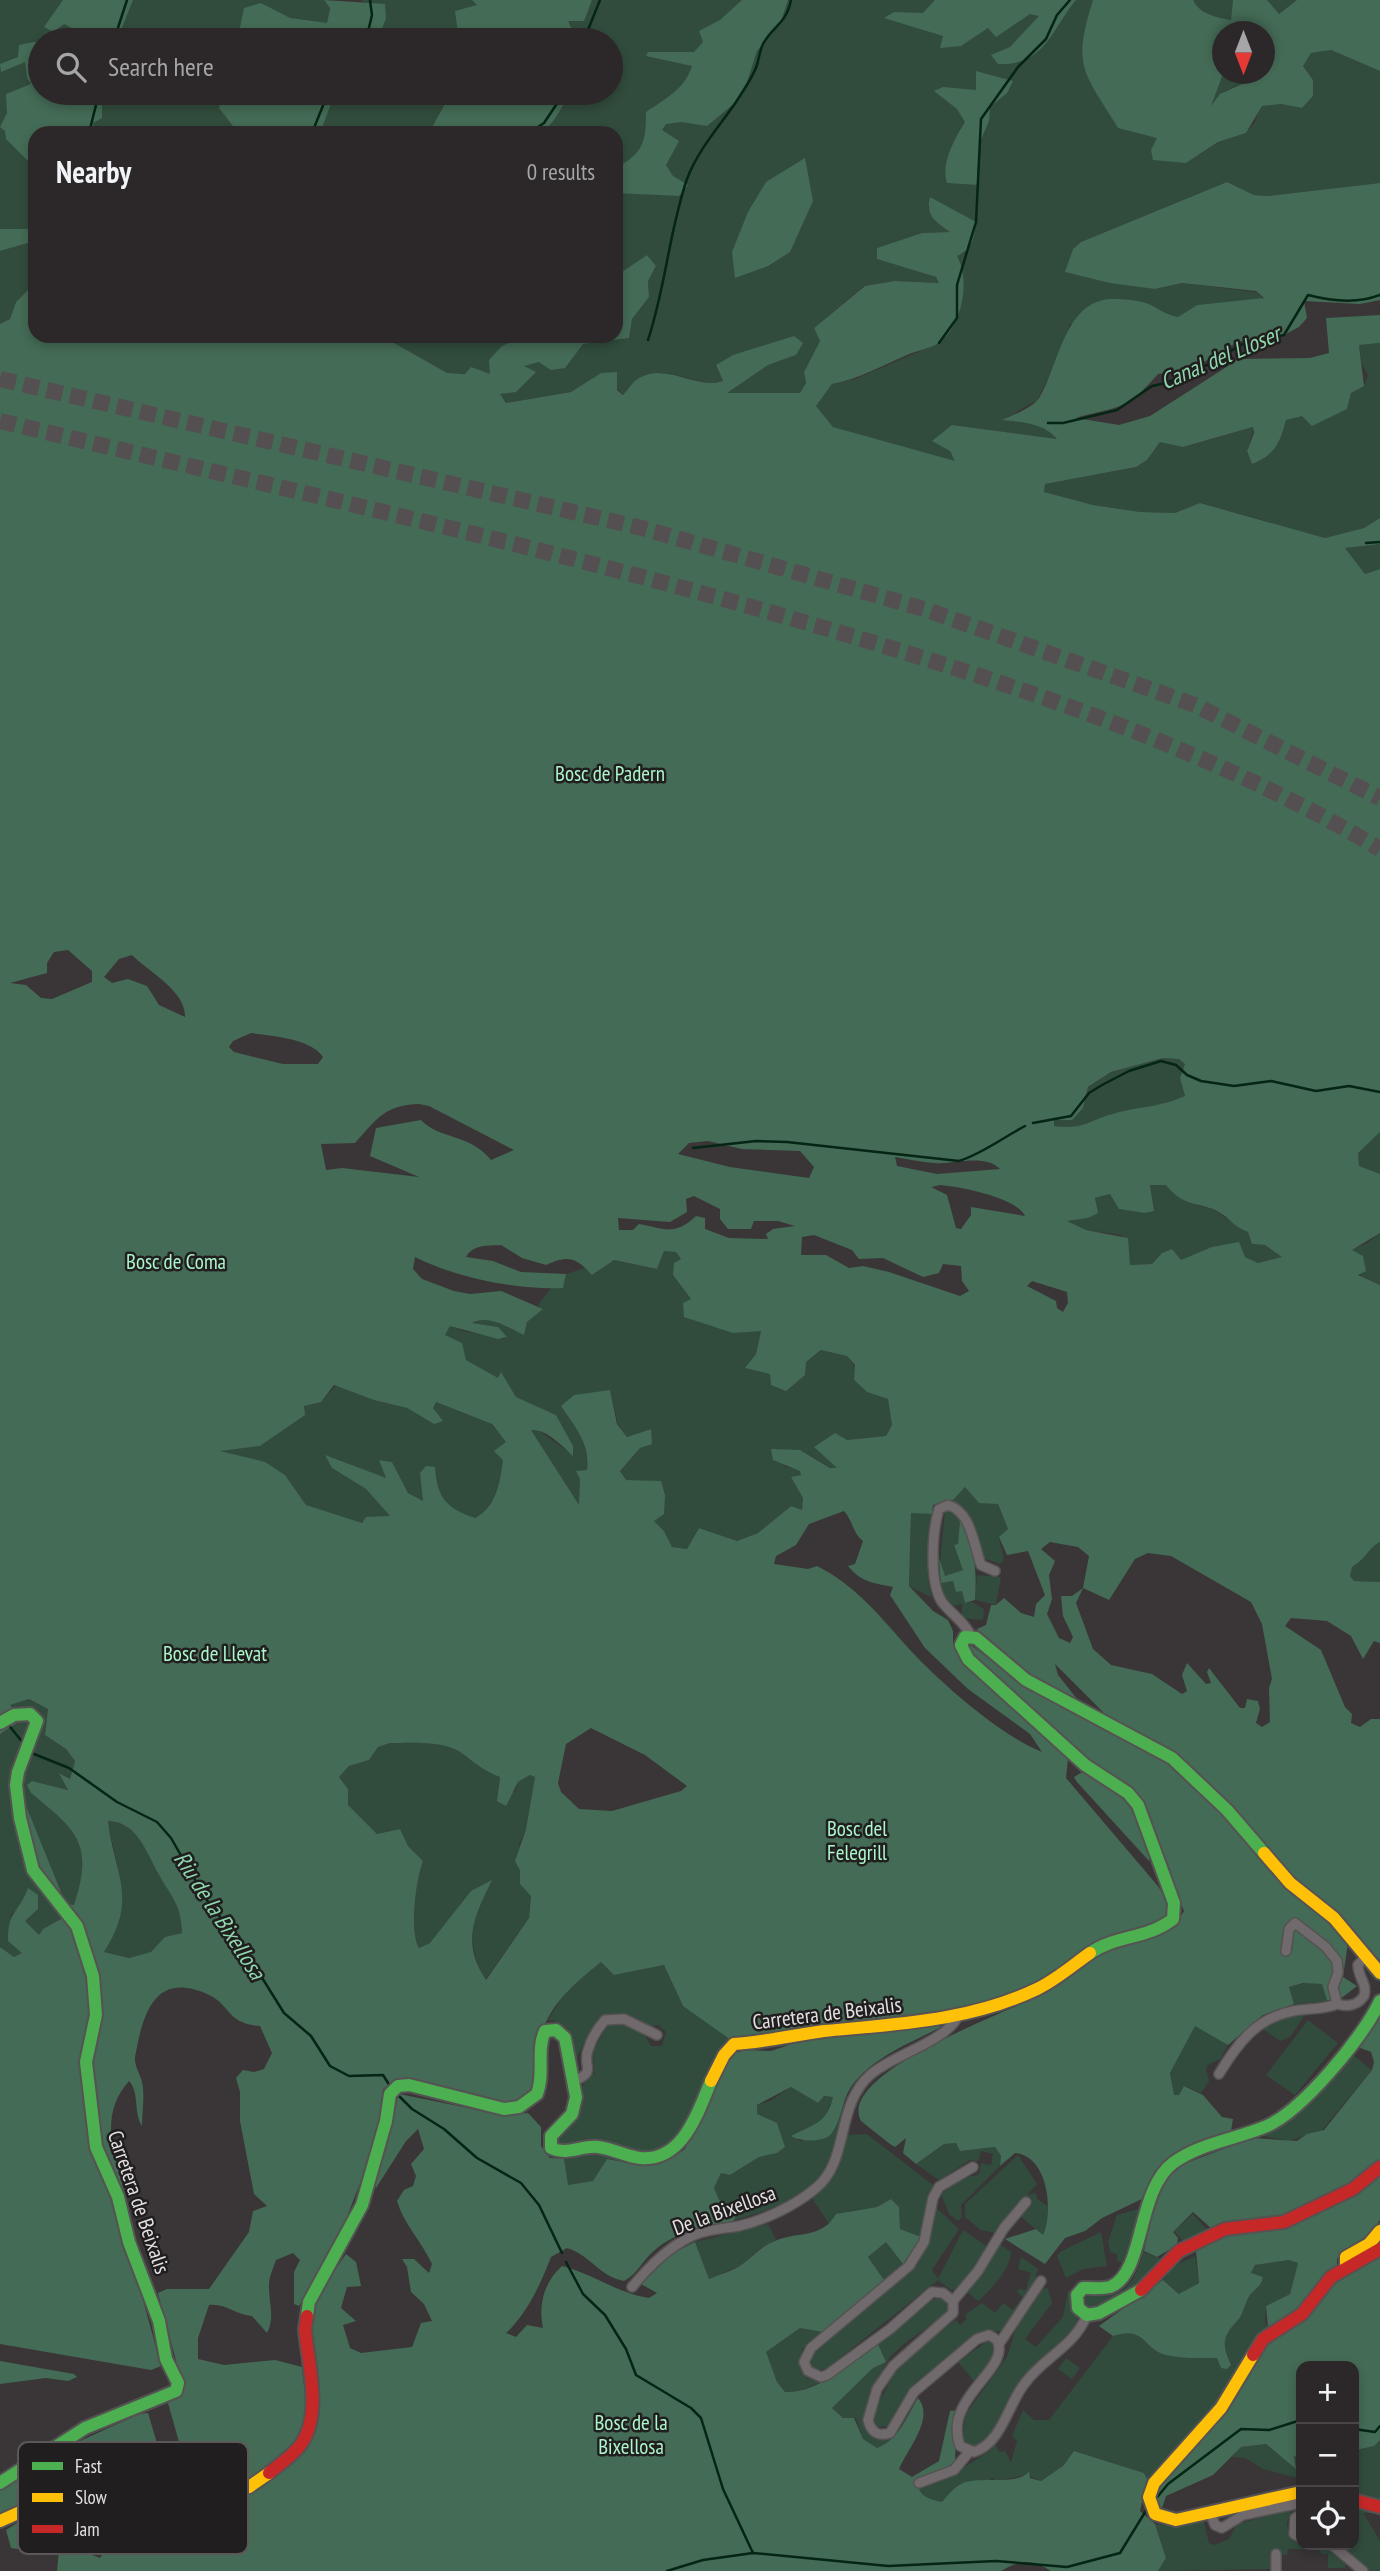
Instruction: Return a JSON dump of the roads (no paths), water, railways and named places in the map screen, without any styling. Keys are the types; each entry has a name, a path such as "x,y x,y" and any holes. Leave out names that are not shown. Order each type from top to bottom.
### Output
{"main road":[{"path":"971,1636 1027,1680 1172,1758 1227,1810 1290,1883 1334,1918 1380,1973"},
{"name":"Carretera de Beixalis","path":"248,2484 266,2476 300,2446 309,2430 312,2412 305,2329 309,2302 362,2204 393,2089 409,2085 504,2109 519,2108 529,2104 540,2088 542,2037 550,2029 565,2038 575,2106 551,2136 551,2148 561,2153 596,2147 638,2158 654,2158 668,2153 681,2140 703,2103 726,2052 734,2044 773,2042 808,2033 958,2016 996,2006 1039,1988 1105,1942 1158,1931 1167,1925 1175,1912 1138,1805 1128,1793 1085,1765 968,1660 961,1645 962,1640 971,1636"},
{"name":"Carretera de Beixalis","path":"0,1724 13,1714 22,1713 30,1714 37,1721 18,1772 16,1785 20,1818 33,1870 77,1926 93,1976 96,2015 86,2062 96,2147 118,2197 129,2242 159,2321 166,2360 178,2383 176,2391 85,2428 63,2442"},
{"path":"1380,2001 1373,2017 1284,2116 1247,2135 1187,2156 1163,2171 1150,2197 1125,2277 1109,2287 1088,2286 1079,2292 1078,2308 1087,2315 1099,2313 1144,2288 1173,2256 1195,2243 1237,2226 1284,2222 1353,2189 1380,2167"},
{"path":"1346,2267 1346,2257 1368,2244 1380,2231"},
{"path":"1296,2493 1176,2520 1155,2514 1149,2497 1154,2483 1221,2407 1259,2342 1293,2322 1324,2284 1346,2267 1380,2249"},
{"name":"Carretera de Beixalis","path":"0,2483 18,2471"},
{"path":"1359,2501 1380,2507"},
{"name":"Carretera de Beixalis","path":"0,2521 18,2513"}],"street":[{"path":"971,1636 967,1628 943,1603 934,1584 937,1514 943,1506 954,1506 960,1512 972,1535 981,1565 985,1569 995,1571"},
{"path":"1286,1951 1289,1929 1295,1923 1333,1954 1338,1966 1333,1987 1337,2004"},
{"path":"1219,2074 1234,2051 1256,2026 1292,2011 1356,2004 1364,1996 1365,1984 1358,1965 1367,1955"},
{"name":"De la Bixellosa","path":"632,2287 659,2258 693,2236 751,2223 816,2188 834,2163 844,2118 855,2091 879,2069 949,2029 958,2016"},
{"path":"573,2081 585,2076 589,2069 588,2050 605,2020 624,2019 657,2035"},
{"path":"973,2167 939,2187 933,2198 924,2242 909,2266 811,2348 805,2357 806,2367 815,2375 827,2375 897,2324 932,2292 943,2293 953,2301 954,2310 950,2317 904,2353 881,2382 869,2413 873,2431 878,2434 890,2432 915,2392 977,2339 989,2335 999,2344"},
{"path":"953,2301 978,2271 1003,2228 1026,2202"},
{"path":"969,2452 960,2446 957,2440 959,2416 969,2394 996,2363 999,2344 1041,2281"},
{"path":"919,2483 954,2470 969,2452 979,2450 993,2438 1025,2382 1071,2342 1087,2315"},
{"path":"1210,2512 1215,2525 1226,2528 1243,2515 1296,2504"},
{"path":"1296,2517 1292,2526 1296,2535"},
{"path":"1338,2550 1361,2570"},
{"path":"1276,2554 1276,2571"}],"waterway":[{"path":"118,28 127,0"},
{"path":"369,28 372,15 370,0"},
{"path":"589,28 600,0"},
{"path":"648,340 687,179 703,148 750,79 763,44 783,20 791,0"},
{"path":"939,343 957,318 957,285 976,222 981,119 1018,67 1046,39 1057,15 1070,0"},
{"path":"91,126 96,105"},
{"path":"315,126 323,105"},
{"path":"540,126 556,105"},
{"name":"Canal del Lloser","path":"1048,423 1063,423 1117,410 1152,386 1166,383 1216,361 1240,345 1284,335 1308,295 1344,301 1380,295"},
{"path":"1366,543 1380,542"},
{"path":"1033,1123 1071,1116 1089,1093 1102,1085 1129,1071 1161,1061 1176,1065 1187,1075 1201,1081 1234,1086 1271,1081 1316,1091 1349,1086 1380,1092"},
{"path":"693,1148 756,1141 787,1142 959,1161 1025,1126"},
{"path":"7,1723 24,1744"},
{"name":"Riu de la Bixellosa","path":"29,1752 69,1768 117,1802 157,1822 171,1838 206,1899 241,1944 284,2013 311,2036 330,2066 349,2076 383,2075 390,2086"},
{"name":"Riu de la Bixellosa","path":"396,2093 412,2109 444,2129 477,2158 521,2183 539,2205 562,2253"},
{"name":"Riu de la Bixellosa","path":"566,2262 583,2294 605,2315 626,2349 636,2375 691,2408 701,2418 723,2489 753,2553"},
{"path":"1154,2501 1168,2484 1241,2429 1269,2430 1296,2422"},
{"path":"1359,2430 1375,2432 1380,2426"},
{"path":"667,2571 703,2560 753,2553 888,2566 996,2561 1067,2567 1120,2553 1147,2509"}],"tunnel":[{"path":"0,379 642,528 924,609 1195,705 1380,798"},
{"path":"0,421 531,548 743,604 917,656 1053,701 1187,753 1253,782 1380,849"}],"park label":[{"name":"Bosc de Padern","path":"610,773"},
{"name":"Bosc de Coma","path":"176,1261"},
{"name":"Bosc de Llevat","path":"215,1653"},
{"name":"Bosc del Felegrill","path":"857,1840"},
{"name":"Bosc de la Bixellosa","path":"631,2434"}]}
